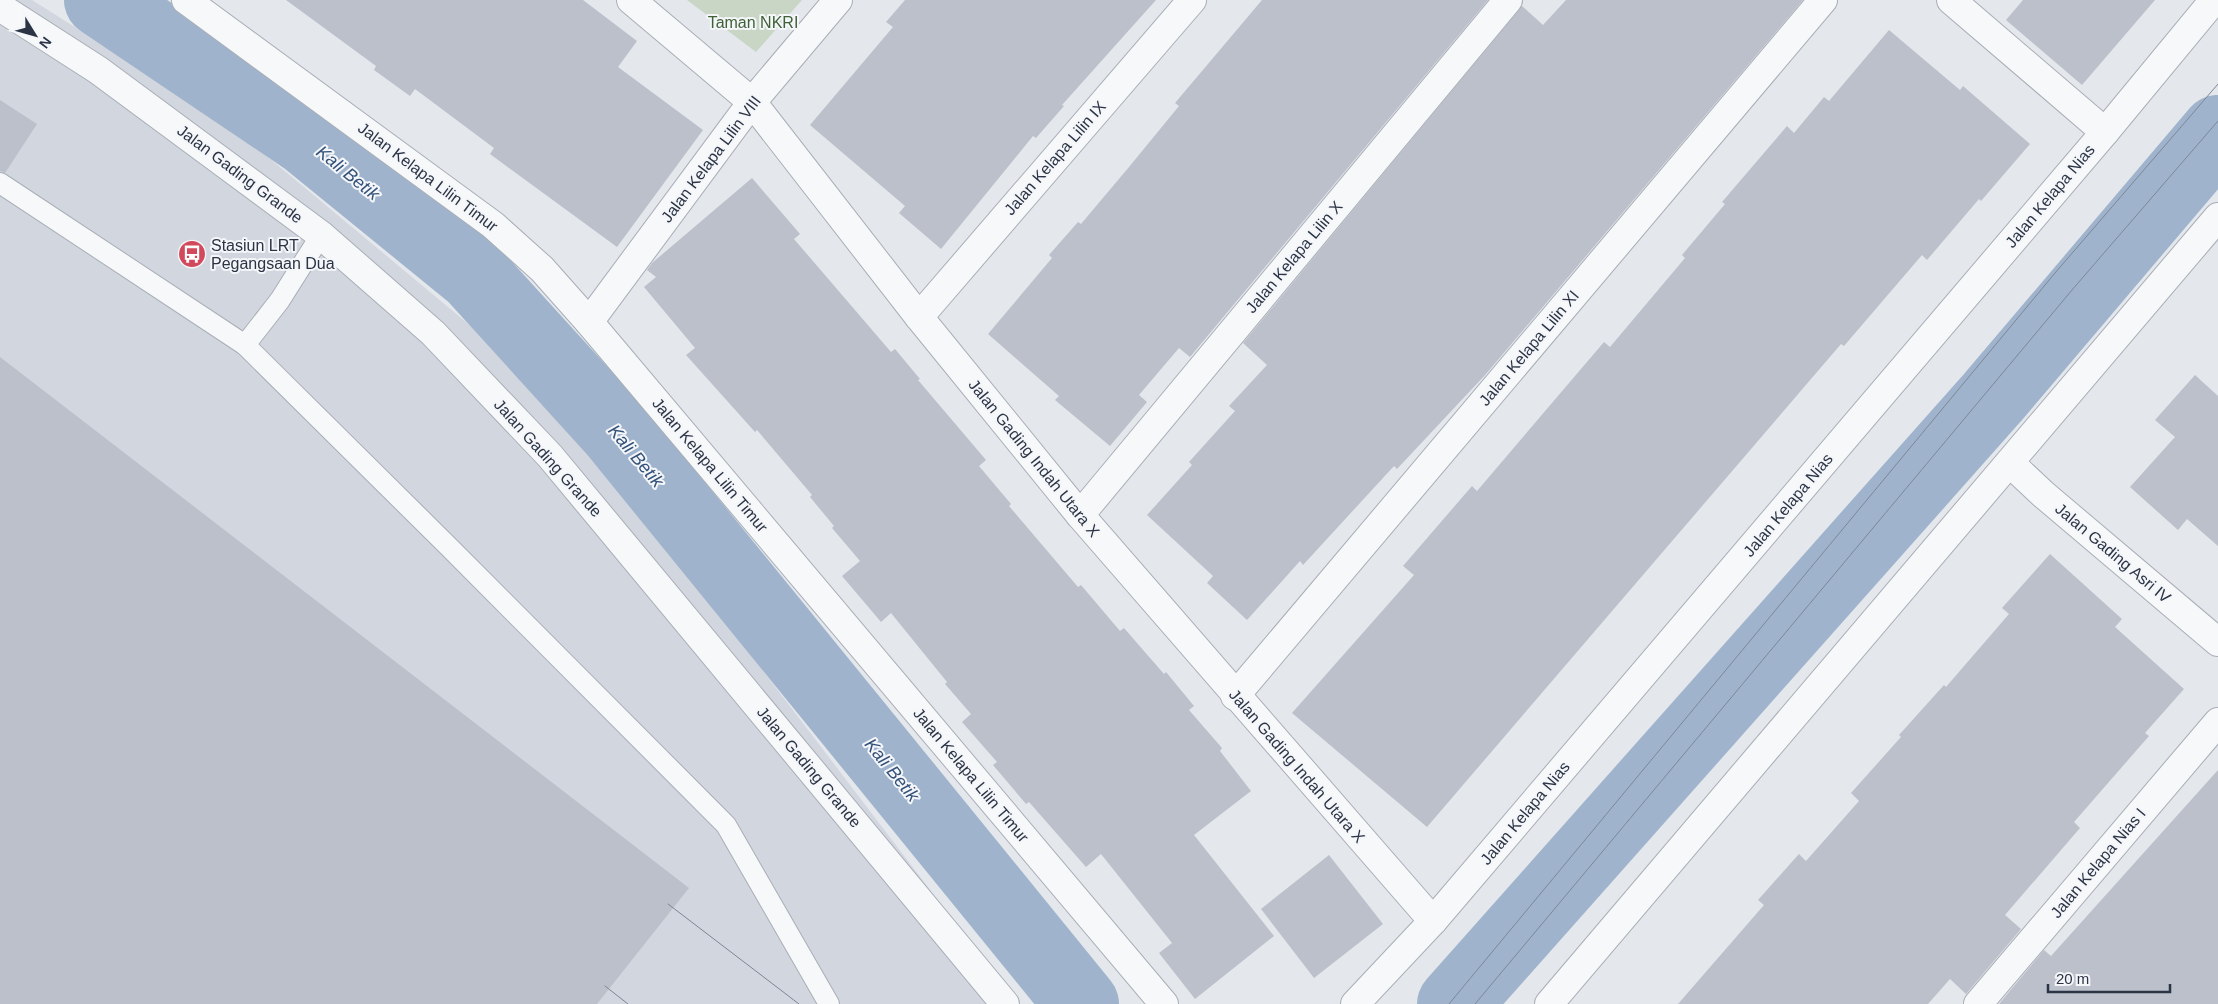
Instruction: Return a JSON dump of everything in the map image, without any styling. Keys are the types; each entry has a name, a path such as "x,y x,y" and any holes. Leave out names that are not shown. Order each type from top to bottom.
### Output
{"street":[{"name":"Jalan Kelapa Lilin Timur","path":"186,0 494,225 542,269 589,322 1164,1004"},
{"name":"Jalan Gading Indah Utara X","path":"631,0 752,102 919,317 1080,515 1433,922"},
{"name":"Jalan Kelapa Lilin VIII","path":"589,322 752,102 838,0"},
{"name":"Jalan Kelapa Lilin IX","path":"919,317 1192,0"},
{"name":"Jalan Kelapa Lilin X","path":"1080,515 1508,0"},
{"name":"Jalan Kelapa Lilin XI","path":"1235,696 1823,0"},
{"path":"1951,0 2105,132"},
{"name":"Jalan Kelapa Nias","path":"1355,1004 1433,922 2105,132 2214,0"},
{"name":"Jalan Gading Grande","path":"0,7 98,70 321,235 433,333 550,456 1006,1004"},
{"path":"1549,1004 2218,217"},
{"name":"Jalan Gading Asri IV","path":"2010,463 2043,494 2218,642"},
{"name":"Jalan Kelapa Nias I","path":"1978,1004 2218,722"}],"lane":[{"path":"0,182 245,345 726,825 829,1004"},
{"path":"245,345 280,300 321,235"}],"shaded area":[{"path":"0,0 32,0 227,123 496,347 645,516 1017,1004 0,1004"}],"green space":[{"name":"Taman NKRI","path":"687,0 802,0 756,52"}],"building":[{"path":"286,0 583,0 637,41 618,67 703,130 617,247 490,154 494,148 415,89 410,96 374,70 376,66"},
{"path":"905,0 1156,0 1062,105 1064,106 1036,138 1033,136 941,249 899,213 905,206 810,125 893,27 886,22"},
{"path":"1262,0 1488,0 1190,357 1179,348 1139,395 1147,402 1110,446 1055,400 1059,396 988,334 1052,258 1049,255 1078,222 1081,224 1129,167 1179,106 1175,103"},
{"path":"1566,0 1803,0 1486,374 1397,469 1394,466 1303,565 1300,561 1247,620 1207,583 1213,576 1147,515 1192,465 1189,462 1235,411 1229,406 1267,365 1243,343 1522,6 1543,25"},
{"path":"2023,0 2155,0 2082,85 2006,20"},
{"path":"1889,30 1960,90 1963,86 2030,144 1981,201 1979,199 1927,260 1922,255 1844,346 1841,344 1427,827 1292,713 1414,575 1403,566 1472,486 1477,491 1604,342 1610,347 1685,258 1682,255 1725,204 1722,202 1787,126 1794,133 1824,97 1829,101"},
{"path":"0,100 37,124 5,173 0,171"},
{"path":"752,178 800,234 794,239 891,352 895,349 920,379 918,380 986,460 979,466 1011,504 1009,506 1078,587 1081,585 1120,631 1124,628 1164,674 1166,672 1194,706 1189,710 1222,748 1220,751 1251,791 1194,835 1274,936 1195,999 1159,953 1172,943 1101,854 1086,867 1029,802 1026,804 993,765 997,762 962,722 971,714 945,684 947,682 891,613 881,622 842,576 860,561 832,528 834,526 810,497 812,495 757,430 755,432 686,355 695,348 644,287 656,277 647,270 652,263"},
{"path":"0,357 689,888 597,1004 0,1004"},
{"path":"2195,375 2218,396 2218,546 2187,519 2178,530 2130,487 2175,437 2155,420"},
{"path":"2050,554 2122,619 2115,627 2184,689 2145,733 2149,736 2074,822 2080,828 2005,915 2021,929 1966,994 1950,979 1928,1004 1678,1004 1764,905 1758,900 1799,854 1806,861 1859,801 1851,793 1901,737 1899,735 1944,685 1946,687 2009,614 2002,608"},
{"path":"2218,770 2218,1004 1999,1004 2044,950 2051,956"},
{"path":"1329,855 1383,924 1314,978 1261,909"}],"waterway":[{"name":"Kali Betik","path":"101,0 307,139 474,275 614,429 1082,1004"},
{"path":"1454,1004 1993,397 2218,132"}],"tram line":[{"path":"1449,1004 2055,273 2218,84"},
{"path":"1475,1004 2072,290 2218,121"},
{"path":"668,904 799,1004"},
{"path":"605,986 628,1004"}],"place":[{"name":"Stasiun LRT Pegangsaan Dua","path":"192,254"}]}
